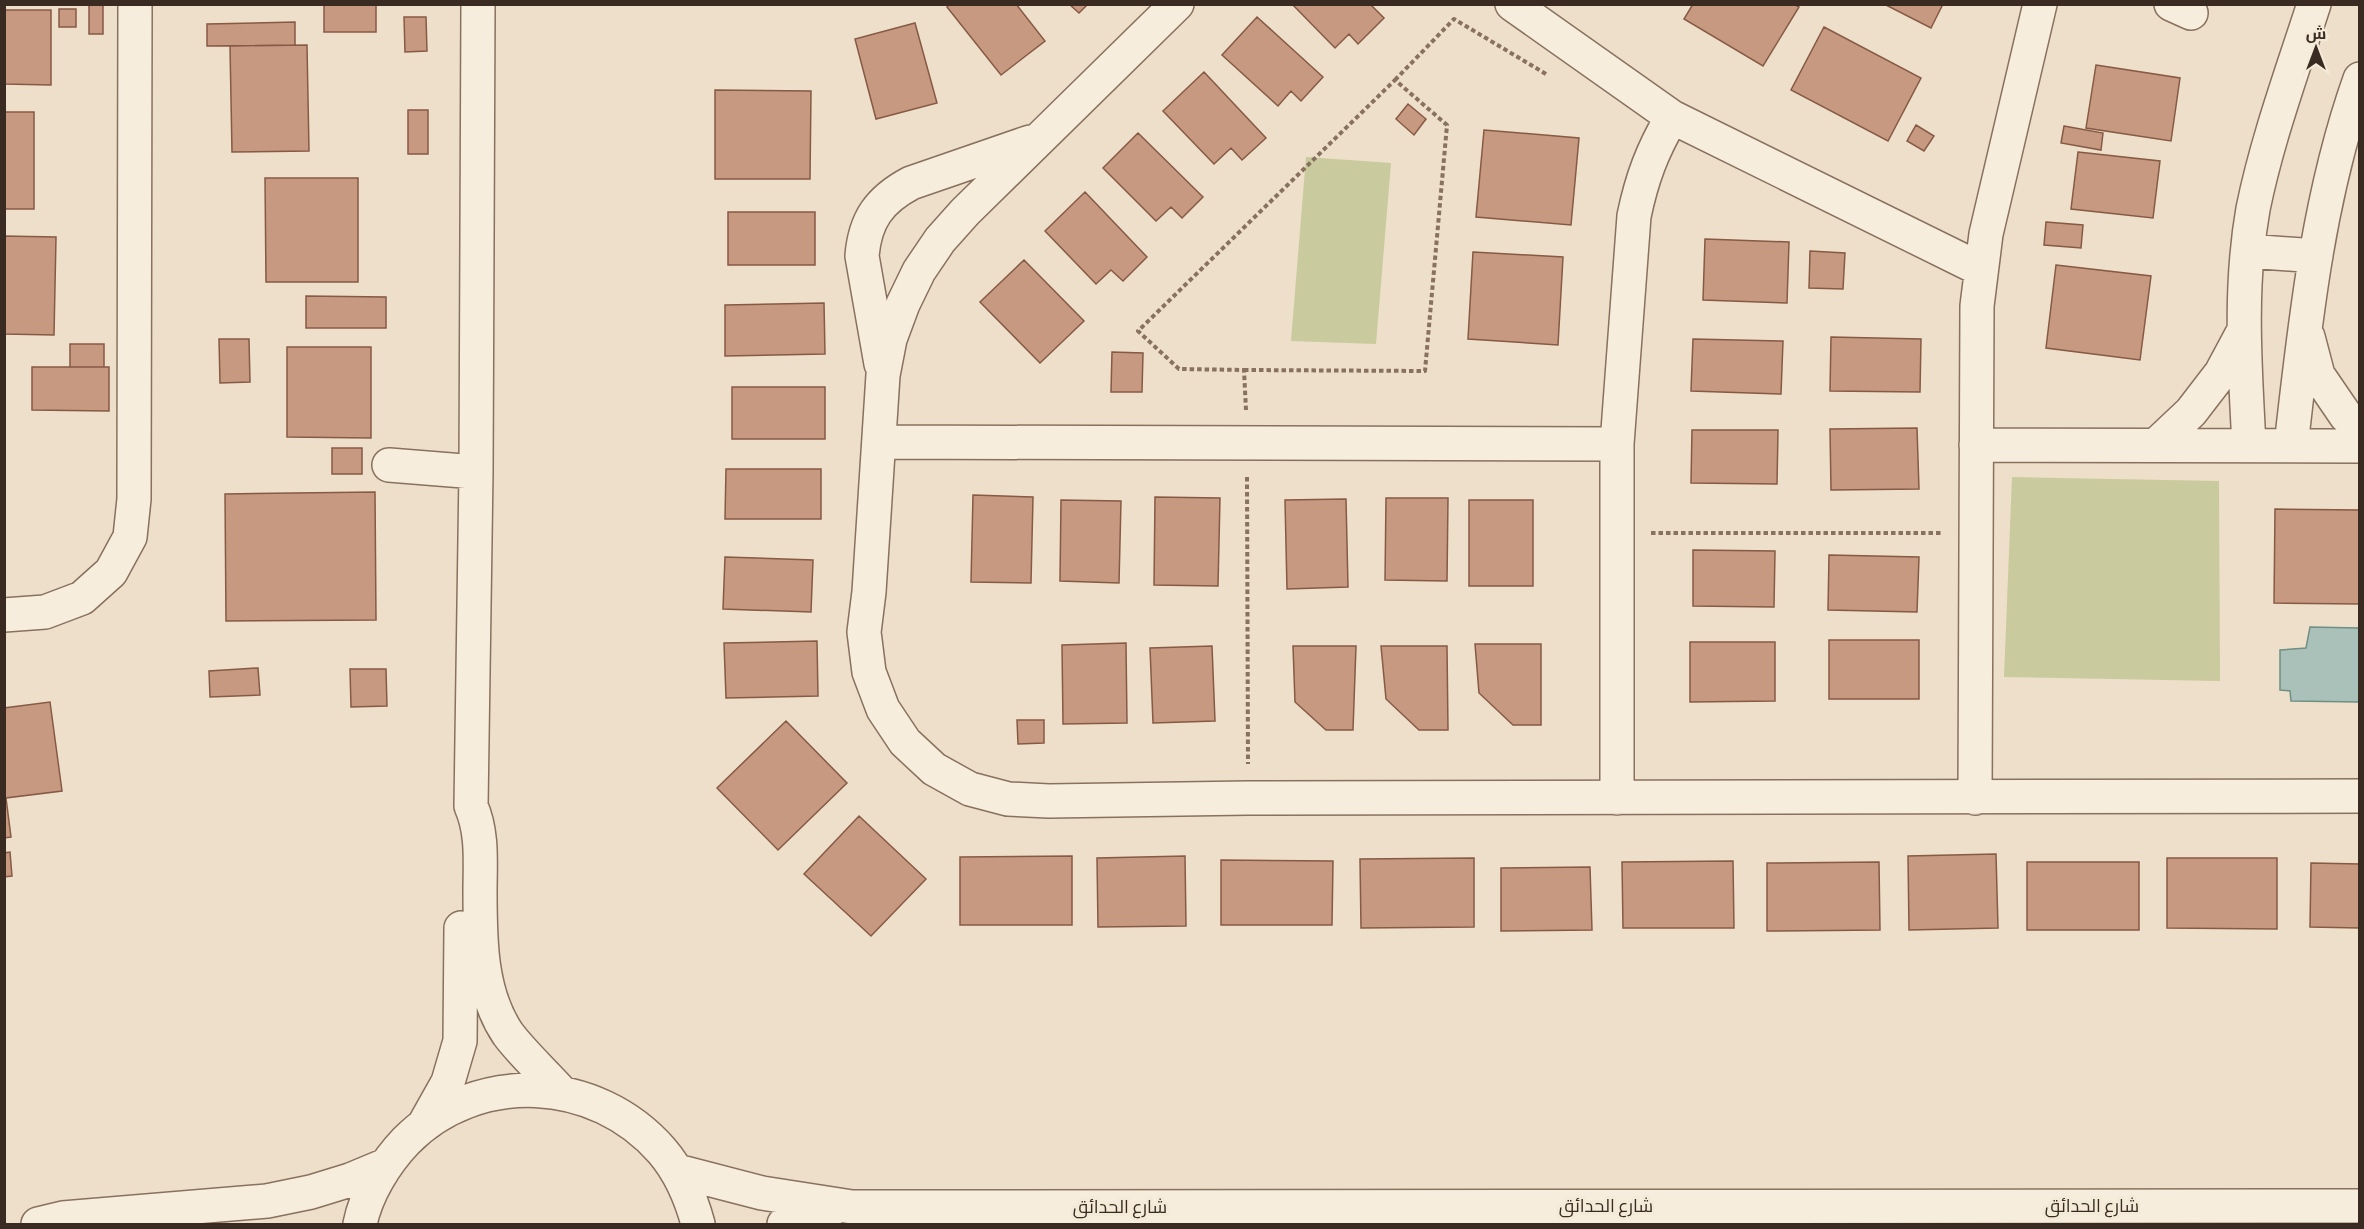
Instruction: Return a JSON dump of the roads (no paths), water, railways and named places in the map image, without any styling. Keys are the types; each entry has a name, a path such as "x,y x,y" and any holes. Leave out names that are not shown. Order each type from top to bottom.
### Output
{"street":[{"path":"4,615 45,612 82,598 111,572 130,537 135,499 135,4"},
{"path":"478,4 476,472 471,806 480,837 480,936 483,966 491,996 508,1033 561,1092"},
{"path":"1177,4 964,212 940,240 919,271 890,339 883,375 864,632 868,672 883,709 905,742 934,769 970,789 1008,800 2360,796"},
{"path":"1512,4 1672,117 1980,269"},
{"path":"1975,798 1977,306 1980,269 1986,234 2040,4"},
{"path":"2249,445 2243,330 2253,210 2266,152 2314,4"},
{"path":"2290,446 2316,256 2337,156 2360,79"},
{"path":"1617,798 1617,444 1634,216 1641,181 1654,148 1672,117"},
{"path":"883,375 862,256 864,239 870,222 880,206 894,192 911,183 1041,138"},
{"path":"2248,251 2316,256"},
{"path":"2305,327 2318,375 2346,416 2360,426"},
{"path":"2156,445 2191,412 2221,373 2243,330"},
{"path":"879,442 1617,444"},
{"path":"1976,445 2360,446"},
{"path":"389,465 476,472"},
{"path":"424,1124 448,1082 460,1041 461,829 471,806"},
{"path":"360,1224 386,1164 424,1124 450,1108 492,1093 533,1089 561,1092 593,1101 622,1116 649,1136 664,1152 676,1171 691,1201 698,1224"},
{"path":"38,1224 63,1218 267,1201 311,1192 350,1180 386,1164"},
{"path":"676,1171 762,1193 852,1207"},
{"name":"شارع الحدائق","path":"852,1207 2360,1206"},
{"path":"784,1224 826,1210 852,1207"},
{"path":"206,1224 237,1224"}]}
